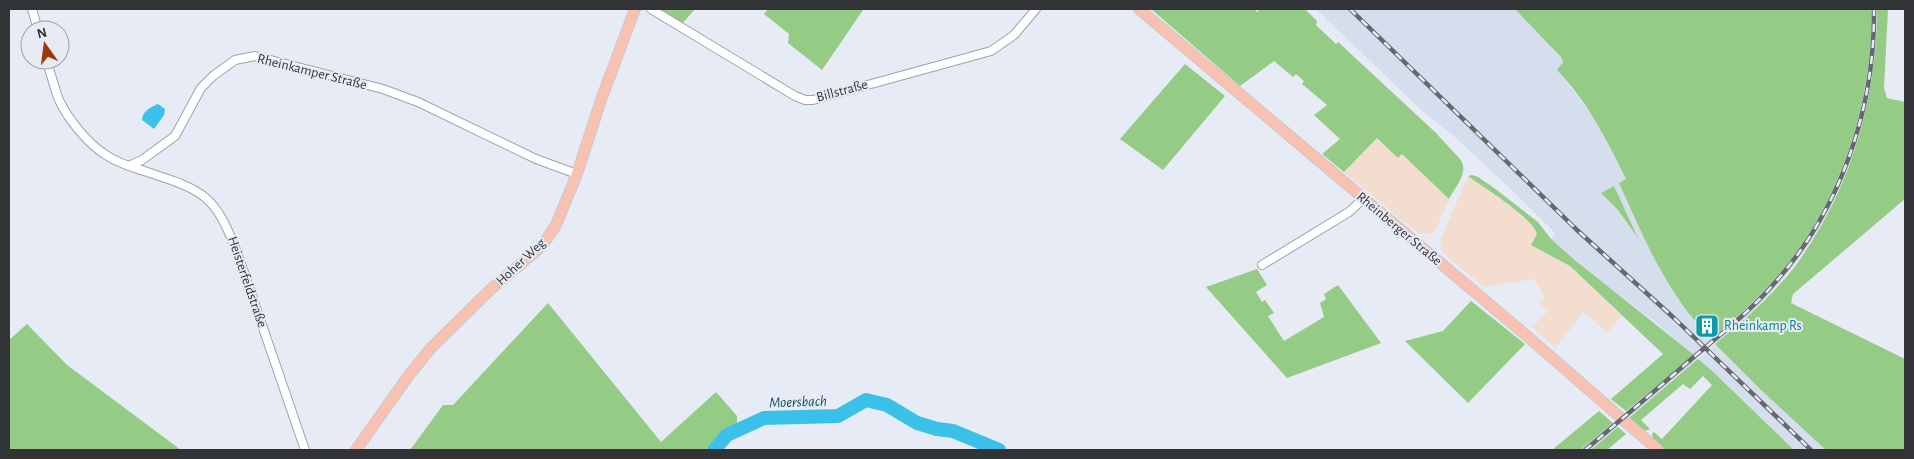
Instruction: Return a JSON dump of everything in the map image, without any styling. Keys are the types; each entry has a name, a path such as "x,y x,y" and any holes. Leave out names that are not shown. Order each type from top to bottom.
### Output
{"main road":[{"name":"Hoher Weg","path":"356,450 409,375 432,348 491,288 542,246 556,224 577,174 601,100 635,9"},
{"name":"Rheinberger Straße","path":"1138,9 1520,330 1658,450"}],"street":[{"name":"Billstraße","path":"651,9 794,96 805,100 813,100 991,50 1014,35 1036,9"},
{"name":"Rheinkamper Straße","path":"129,166 142,160 175,136 201,88 213,76 235,60 255,56 383,89 418,102 536,159 577,174"},
{"path":"49,70 60,101 79,131 106,155 129,166"},
{"name":"Heisterfeldstraße","path":"129,166 184,185 202,194 218,210 238,255 305,450"},
{"path":"1262,265 1349,212 1364,199"}],"shaded area":[{"path":"1316,9 1515,9 1523,16 1561,57 1563,62 1558,70 1598,124 1613,153 1626,179 1619,183 1661,272 1678,299 1711,340 1694,355 1698,360 1631,416 1626,411 1693,355 1660,326 1596,277 1551,239 1555,233 1515,193 1456,138 1420,109","holes":["1614,186 1637,235 1618,210 1601,193"]},
{"path":"1872,9 1877,9 1877,26 1872,74 1864,117 1846,174 1830,209 1817,234 1782,281 1755,310 1718,342 1714,337 1762,293 1789,262 1813,227 1844,165 1861,106 1868,67"},
{"path":"1377,138 1398,158 1402,154 1449,199 1434,233 1419,234 1344,172"},
{"path":"1468,176 1534,226 1537,234 1531,245 1570,266 1622,316 1607,333 1584,312 1555,348 1532,327 1548,311 1539,303 1545,298 1534,279 1484,287 1442,252 1440,241"},
{"path":"1715,344 1826,450 1794,450 1698,359"},
{"path":"1613,423 1618,427 1591,450 1580,450"}],"green space":[{"path":"661,9 695,9 682,24"},
{"path":"768,9 863,10 822,70 788,43 789,34 764,14"},
{"path":"1151,9 1254,9 1257,12 1260,9 1305,9 1317,21 1316,25 1336,44 1338,42 1435,132 1460,159 1463,164 1462,174 1449,199 1402,154 1398,158 1377,138 1344,172 1322,154 1340,139 1314,115 1327,105 1302,84 1304,81 1296,74 1293,77 1274,61 1240,86"},
{"path":"1515,9 1872,9 1871,43 1861,110 1852,142 1826,205 1809,234 1781,272 1734,320 1714,337 1710,333 1716,327 1706,314 1696,322 1662,273 1619,183 1626,179 1596,121 1557,70 1563,62 1561,57"},
{"path":"1877,9 1888,9 1884,88 1887,98 1905,102 1905,199 1793,294 1791,303 1905,359 1905,450 1826,450 1715,344 1778,287 1815,237 1831,207 1857,143 1866,110 1876,43"},
{"path":"1185,64 1225,96 1163,170 1120,139"},
{"path":"1472,175 1494,188 1538,222 1551,239 1576,261 1694,355 1626,411 1611,399 1663,354 1570,266 1531,245 1537,234 1534,227 1468,176"},
{"path":"1614,186 1638,238 1618,210 1601,193"},
{"path":"1257,269 1267,285 1256,292 1262,302 1265,300 1274,313 1268,316 1284,341 1324,317 1320,303 1326,299 1324,294 1338,285 1381,343 1287,378 1206,287"},
{"path":"1471,301 1525,344 1468,403 1405,341 1443,331"},
{"path":"548,303 661,442 716,392 737,416 737,423 717,436 705,450 410,450 443,405 453,405"},
{"path":"27,324 67,365 181,450 9,450 9,340"},
{"path":"1698,359 1794,450 1665,450 1653,440 1652,434 1654,432 1662,439 1712,385 1703,376 1690,389 1683,384 1641,420 1650,429 1645,431 1629,418"},
{"path":"1599,411 1613,423 1580,450 1552,450"},
{"path":"1618,427 1626,434 1607,450 1591,450"}],"water":[{"path":"158,104 165,109 164,115 154,129 142,120 142,117 147,110"}],"waterway":[{"name":"Moersbach","path":"714,450 727,435 764,418 838,416 866,400 887,405 917,423 937,429 953,431 999,450"}],"railway":[{"path":"1350,9 1577,230 1674,318 1811,450"},
{"path":"1585,450 1753,306 1795,258 1816,226 1834,193 1849,158 1860,122 1873,47 1874,9"}],"place":[{"name":"Rheinkamp Rs","path":"1707,326"}]}
